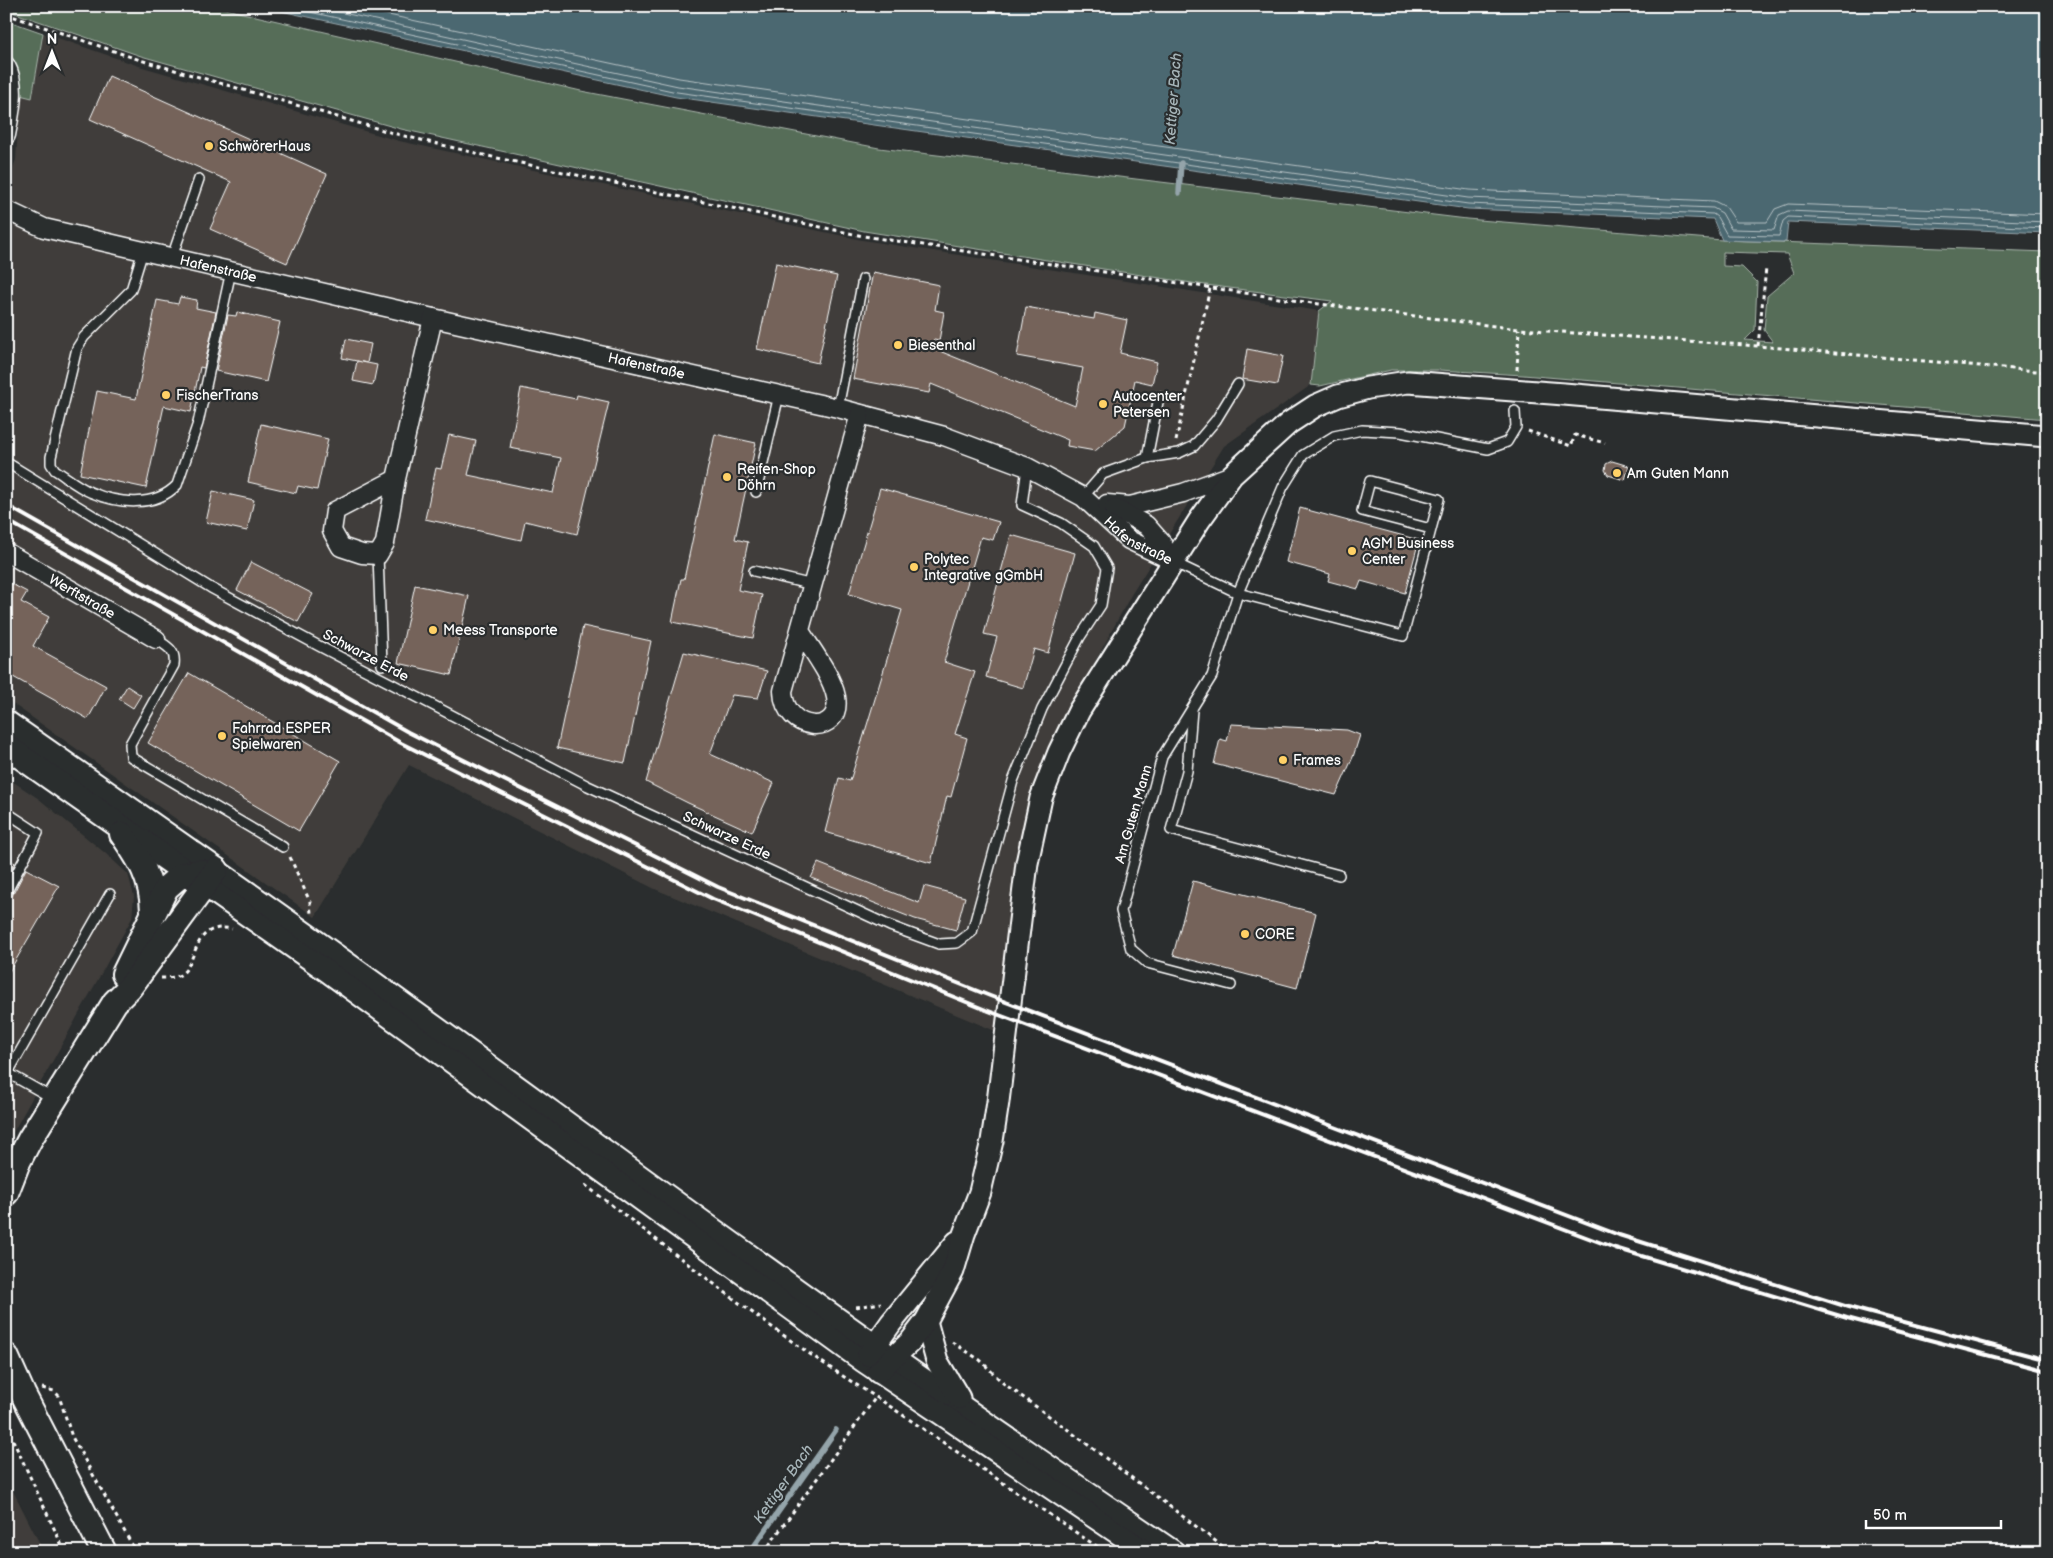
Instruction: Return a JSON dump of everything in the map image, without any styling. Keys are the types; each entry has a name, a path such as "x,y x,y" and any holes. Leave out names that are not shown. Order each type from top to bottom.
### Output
{"main road":[{"path":"6,723 202,876"},
{"path":"6,746 114,822 202,876"},
{"path":"114,822 146,870 153,911"},
{"path":"115,1002 120,981 153,911 171,883 202,876"},
{"path":"6,1193 26,1147 54,1099 115,1002 130,987 142,970 202,876"},
{"path":"6,1356 23,1394 104,1552"}],"street":[{"path":"6,66 9,71 12,101 6,135"},
{"name":"Hafenstraße","path":"6,210 44,228 434,318 838,408 944,436 1027,467 1083,498 1129,540 1173,562"},
{"path":"396,478 335,511 332,531 340,547 362,554 378,554 385,543 396,478 434,318"},
{"path":"878,1359 910,1342 926,1321 953,1271 964,1234 980,1192 992,1142 1027,863 1041,798 1059,752 1079,711 1199,521 1232,475 1289,423 1315,406 1338,396 1368,388 1408,382 2047,436"},
{"path":"800,632 832,684 836,711 828,722 808,724 794,718 783,699 784,682 800,632 860,414"},
{"name":"Hafenstraße","path":"1083,498 1107,504 1130,506 1183,493 1232,475"},
{"name":"Hafenstraße","path":"1107,504 1146,525 1161,542 1173,562"},
{"name":"Werftstraße","path":"6,552 156,639"},
{"path":"202,876 474,1053 767,1268 878,1359 1146,1552"},
{"path":"878,1359 964,1234"},
{"path":"926,1321 937,1361 965,1408"},
{"path":"878,1359 965,1408 1174,1552"}],"lane":[{"path":"172,258 198,179"},
{"path":"143,251 135,282 130,290 84,337 77,348 51,457 51,464 54,470 90,492 123,502 146,500 170,492 177,485 198,423 231,271"},
{"path":"838,408 863,279"},
{"path":"1083,498 1103,474 1147,458 1179,453 1194,446 1216,420 1238,384"},
{"path":"756,492 779,395"},
{"path":"1147,458 1159,396"},
{"path":"1515,411 1516,427"},
{"name":"Am Guten Mann","path":"1231,985 1147,963 1131,949 1121,911 1162,757 1212,676 1238,593 1283,487 1303,455 1334,436 1362,430 1400,432 1488,448 1507,442 1516,427"},
{"name":"Schwarze Erde","path":"6,462 211,588 588,786 890,926 939,944 958,943 972,932 1013,781 1042,709 1080,637 1101,605 1107,568 1094,546 1061,523 1022,505 1027,467"},
{"path":"1173,562 1238,593 1403,636 1439,499 1370,481 1362,511 1431,529"},
{"path":"378,554 382,665"},
{"path":"754,571 813,585"},
{"path":"156,639 173,650 174,665 130,744 131,757 283,847"},
{"path":"1192,708 1188,770 1171,830 1339,875"},
{"path":"6,812 38,833 6,893"},
{"path":"54,1099 7,1074 110,894"}],"path":[{"path":"6,14 150,63 400,135 488,156 863,236 1319,304 1519,329 1758,346 2047,372"},
{"path":"1758,346 1766,268"},
{"path":"1179,453 1176,445 1210,288"},
{"path":"1517,370 1519,329"},
{"path":"1516,427 1571,446 1575,435 1605,443"},
{"path":"283,847 286,849 310,902 312,917"},
{"path":"142,970 159,978 174,978 180,975 190,964 200,939 210,932 219,929 235,930"},
{"path":"578,1180 744,1307 841,1375 1105,1552"},
{"path":"949,1340 980,1360 1003,1383 1230,1552"},
{"path":"23,1394 40,1388 47,1388 59,1396 72,1437 136,1552"},
{"path":"764,1552 876,1397"},
{"path":"6,1425 66,1552"}],"shaded area":[{"path":"43,33 139,66 399,141 862,240 1319,311 1311,385 1224,446 1131,595 1068,712 1036,786 1016,860 998,1032 655,889 409,765 315,917 6,699 6,184 16,160 20,95 32,97"},
{"path":"6,777 39,799 128,874 134,896 132,918 6,1145"},
{"path":"6,1477 44,1552 6,1552"}],"green space":[{"path":"6,6 212,6 581,91 879,148 1467,219 1722,240 2047,252 2047,419 1523,375 1439,370 1391,370 1320,386 1311,385 1319,311 1332,301 1198,284 864,231 401,129 141,56 6,10","holes":["1723,252 1787,254 1794,273 1767,296 1764,330 1773,342 1745,340 1755,330 1757,282 1742,267 1723,266"]},
{"path":"6,20 43,33 32,98 20,95 17,70 6,49"}],"water":[{"path":"258,6 2047,6 2047,233 1788,222 1786,242 1722,240 1713,219 1468,209 676,97"}],"building":[{"name":"SchwörerHaus","path":"109,76 327,174 287,263 210,229 231,182 90,119"},
{"path":"776,263 837,276 818,363 757,349"},
{"path":"873,272 939,285 935,310 944,312 939,341 934,340 932,348 1075,406 1083,368 1017,356 1026,307 1094,319 1095,313 1127,320 1120,353 1157,362 1152,384 1135,380 1125,426 1095,451 1067,446 1068,440 931,384 929,393 853,379"},
{"name":"FischerTrans","path":"180,297 197,300 196,308 216,312 204,368 200,367 191,412 164,406 146,488 80,474 97,391 136,399 157,300 178,304"},
{"path":"237,312 280,322 266,382 216,371 228,315 236,316"},
{"path":"346,339 371,344 367,363 342,358"},
{"path":"1247,349 1283,356 1277,385 1242,379"},
{"path":"357,361 377,365 373,385 353,381"},
{"path":"521,388 576,399 577,395 609,402 577,534 525,521 521,540 425,519 436,468 441,469 449,435 476,441 468,475 553,493 561,458 510,448"},
{"path":"261,424 328,439 317,490 298,486 296,493 248,482"},
{"path":"715,434 756,443 735,539 748,542 738,590 762,595 753,638 672,622 681,579 684,579"},
{"name":"Am Guten Mann","path":"1612,461 1629,466 1625,480 1608,475 1605,470 1606,464"},
{"path":"880,488 999,522 993,540 981,537 944,662 975,672 955,734 967,738 951,797 947,796 931,863 825,832 839,778 850,781 902,610 849,594"},
{"path":"213,491 254,500 247,531 206,522"},
{"name":"AGM Business Center","path":"1300,508 1419,540 1405,593 1361,581 1358,589 1328,581 1330,574 1286,562"},
{"path":"1011,535 1075,553 1048,653 1034,649 1023,688 986,677 997,637 984,634"},
{"path":"251,562 313,594 298,622 237,590"},
{"path":"6,581 27,592 21,602 49,617 33,646 106,686 88,719 6,673"},
{"name":"Meess Transporte","path":"415,585 469,596 451,675 398,663"},
{"path":"583,626 651,641 625,763 557,748"},
{"path":"684,652 767,671 758,698 732,695 710,754 774,783 752,832 646,782"},
{"path":"189,673 340,761 299,831 148,743"},
{"path":"127,686 141,695 133,708 119,699"},
{"name":"Frames","path":"1231,724 1347,730 1360,735 1353,757 1336,795 1214,764 1220,739 1227,741"},
{"path":"6,858 15,863 6,879"},
{"path":"818,863 919,903 924,886 965,897 956,930 915,919 811,878"},
{"path":"26,869 59,886 6,977 6,899 12,896"},
{"name":"CORE","path":"1193,881 1316,913 1297,988 1173,955"}],"waterway":[{"name":"Kettiger Bach","path":"1179,193 1181,163"},
{"name":"Kettiger Bach","path":"750,1552 836,1430"}],"railway":[{"path":"6,505 408,732 718,887 990,996 1619,1235 1848,1307 2047,1360"},
{"path":"6,520 401,743 713,899 986,1010 1615,1248 1847,1318 2047,1371"}],"place":[{"name":"SchwörerHaus","path":"209,146"},
{"name":"Biesenthal","path":"898,345"},
{"name":"FischerTrans","path":"166,395"},
{"name":"Autocenter Petersen","path":"1103,404"},
{"name":"Am Guten Mann","path":"1617,473"},
{"name":"Reifen-Shop Döhrn","path":"727,477"},
{"name":"AGM Business Center","path":"1352,551"},
{"name":"Polytec Integrative gGmbH","path":"914,567"},
{"name":"Meess Transporte","path":"433,630"},
{"name":"Fahrrad ESPER Spielwaren","path":"222,736"},
{"name":"Frames","path":"1283,760"},
{"name":"CORE","path":"1245,934"}]}
